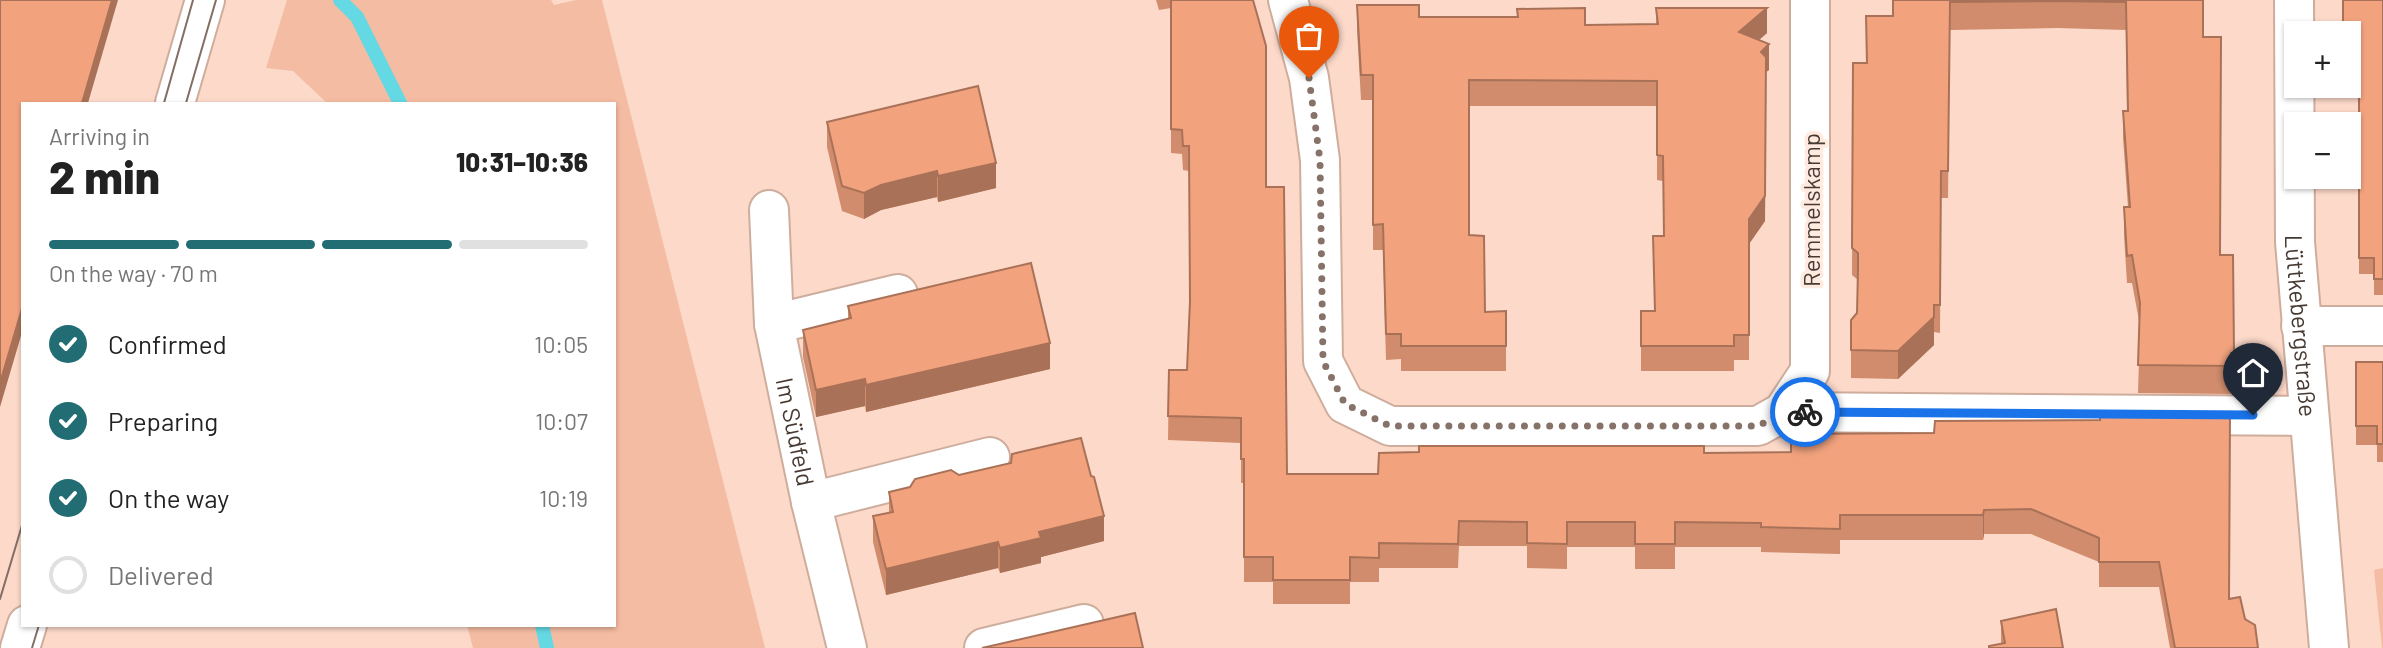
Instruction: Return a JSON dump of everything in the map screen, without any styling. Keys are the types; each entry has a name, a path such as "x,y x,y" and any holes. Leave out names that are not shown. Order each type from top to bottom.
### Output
{"street":[{"path":"1288,0 1309,78 1320,160 1323,361 1345,404 1390,426 1758,426 1783,412 2309,416"},
{"name":"Remmelskamp","path":"1783,412 1810,371 1810,0"},
{"name":"Lüttkebergstraße","path":"2294,0 2295,242 2329,648"},
{"path":"175,102 203,7"},
{"name":"Im Südfeld","path":"769,210 774,324 811,502 847,648"},
{"path":"774,324 930,287"},
{"path":"2301,326 2383,326"},
{"path":"811,502 990,457"},
{"path":"984,648 1084,624"},
{"path":"20,648 26,627"}],"shaded area":[{"path":"287,0 551,0 554,5 576,0 602,0 765,648 473,648 468,627 616,627 616,102 326,102 293,71 266,68"},
{"path":"2383,568 2383,648 2382,648 2374,570"}],"building":[{"path":"0,0 112,0 82,102 21,102 21,312 0,383"},
{"path":"1171,0 1253,0 1266,46 1266,187 1284,187 1287,474 1378,474 1379,453 1419,452 1419,446 1704,446 1704,453 1791,452 1791,434 1934,433 1935,421 2100,420 2100,412 2230,413 2229,599 2240,597 2245,619 2255,625 2258,648 2175,648 2159,562 2099,562 2099,538 2031,509 1984,510 1983,515 1840,515 1840,529 1761,527 1761,523 1675,522 1675,544 1635,544 1635,522 1567,522 1567,544 1527,543 1527,522 1459,521 1458,544 1379,543 1379,558 1350,557 1350,580 1273,580 1273,557 1244,557 1244,459 1241,459 1241,418 1168,416 1169,370 1187,370 1190,301 1189,146 1183,146 1182,130 1171,129"},
{"path":"1893,0 2203,0 2203,37 2221,37 2220,255 2233,255 2234,353 2231,353 2231,366 2138,365 2140,303 2132,255 2127,256 2124,207 2130,207 2123,111 2128,111 2126,2 1950,2 1948,171 1941,171 1940,305 1934,305 1934,317 1898,351 1851,350 1851,320 1857,313 1858,269 1858,253 1852,248 1853,63 1867,63 1866,16 1893,16"},
{"path":"2343,0 2383,0 2383,279 2374,279 2374,258 2359,258 2361,21 2343,21"},
{"path":"1357,5 1419,5 1419,17 1518,17 1517,9 1585,8 1585,25 1658,24 1656,8 1767,8 1739,32 1769,44 1761,52 1766,57 1765,196 1749,219 1749,335 1734,335 1734,346 1641,346 1641,311 1655,311 1653,236 1664,236 1663,156 1657,155 1657,81 1469,80 1469,235 1484,236 1485,312 1506,311 1506,346 1401,346 1401,334 1386,334 1383,224 1373,225 1373,75 1361,75"},
{"path":"978,86 996,163 938,176 937,171 881,185 864,193 842,186 827,122"},
{"path":"1031,263 1050,343 866,385 865,379 816,390 803,330 851,318 848,306"},
{"path":"2356,362 2383,362 2383,444 2377,444 2377,426 2356,426"},
{"path":"1081,438 1104,516 1039,532 1041,538 1000,548 998,542 886,569 873,516 893,512 889,492 910,487 915,479 951,470 959,475 1011,463 1012,454"},
{"path":"2056,609 2063,648 1989,648 2005,643 2001,621"},
{"path":"1135,613 1143,648 982,648"}],"waterway":[{"path":"340,0 357,17 400,102"},
{"path":"542,627 547,648"}],"tram line":[{"path":"164,102 193,0"},
{"path":"186,102 216,0"},
{"path":"0,599 21,529"},
{"path":"32,648 38,627"}],"way so far":[{"path":"1309,78 1320,160 1323,361 1345,404 1390,426 1758,426 1783,412 1805,412"}],"route":[{"path":"1805,412 2253,415"}]}
